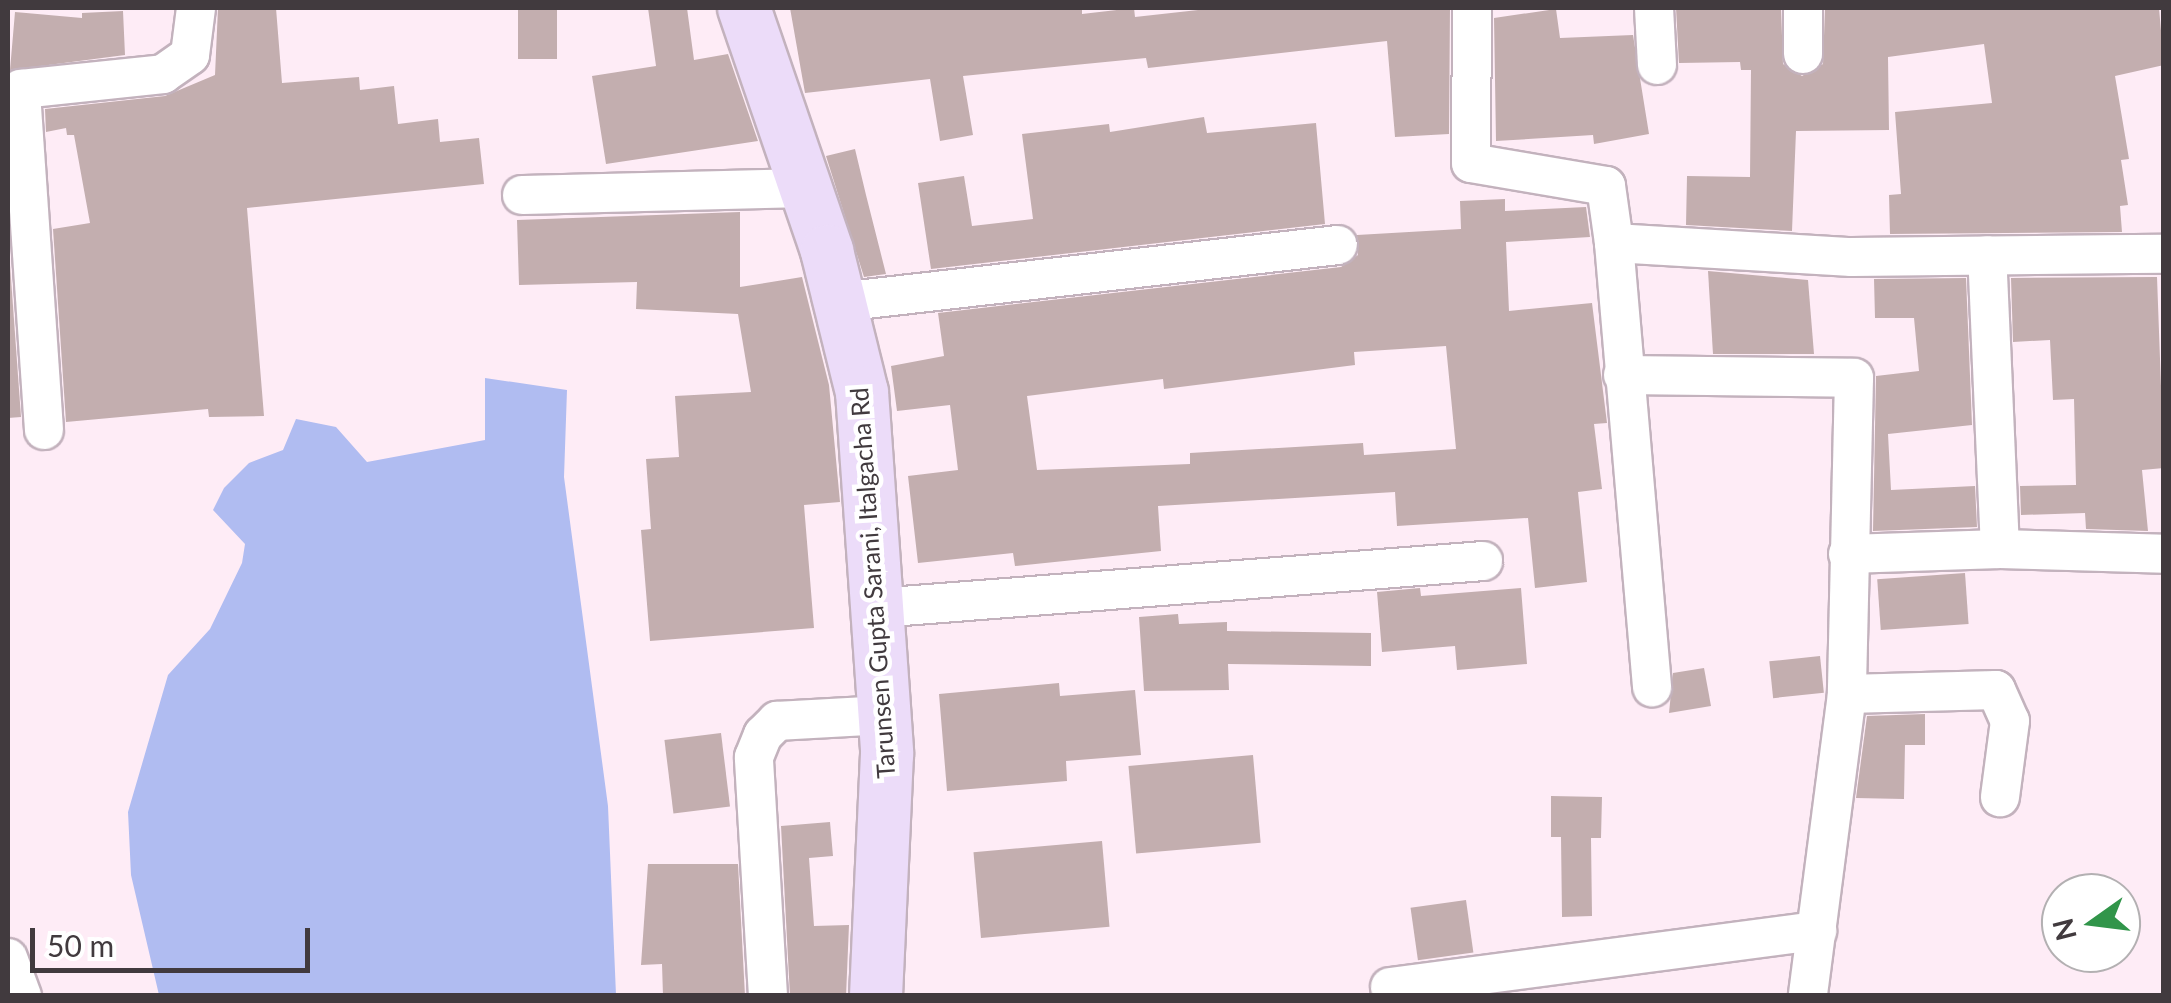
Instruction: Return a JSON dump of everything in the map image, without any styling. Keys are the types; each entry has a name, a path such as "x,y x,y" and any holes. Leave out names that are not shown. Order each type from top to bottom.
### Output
{"street":[{"path":"44,430 21,89 163,74 190,54 196,8"},
{"name":"Tarunsen Gupta Sarani, Italgacha Rd","path":"744,8 806,188 862,392 884,715 884,917 876,996"},
{"path":"1472,8 1471,163 1606,186 1652,687"},
{"path":"1654,8 1657,65"},
{"path":"1803,8 1803,54"},
{"path":"522,194 806,188"},
{"path":"1614,243 1852,257 2164,254"},
{"path":"840,302 1338,245"},
{"path":"1987,255 2000,548"},
{"path":"1623,374 1854,378 1847,694 1808,996"},
{"path":"1848,554 2000,548 2164,554"},
{"path":"877,608 1482,561"},
{"path":"1847,694 1996,690 2010,722 2000,797"},
{"path":"768,996 758,746 777,721 884,715"},
{"path":"1390,988 1818,931"},
{"path":"8,958 22,996"}],"water":[{"path":"485,378 567,390 564,477 608,806 616,995 159,995 131,875 128,812 168,675 210,629 242,563 245,544 213,510 224,488 249,463 283,450 296,419 336,427 367,462 485,440"}],"building":[{"path":"218,8 276,8 282,83 359,77 360,90 394,86 398,124 438,119 440,142 479,138 484,184 247,208 264,416 209,417 208,409 66,422 53,229 90,223 74,135 67,135 66,128 46,132 45,109 165,96 215,75"},
{"path":"518,8 557,8 557,59 518,59"},
{"path":"648,8 687,8 694,60 728,54 758,141 606,164 592,76 656,66"},
{"path":"790,8 1082,8 1082,14 1134,8 1135,17 1216,8 1450,8 1449,134 1395,137 1387,41 1148,68 1146,58 963,76 973,135 940,141 930,79 805,93"},
{"path":"1676,8 1781,8 1783,64 1802,76 1823,64 1825,8 2159,8 2164,65 2115,76 2129,159 2121,160 2128,205 2120,206 2122,232 1890,234 1889,195 1901,194 1895,112 1992,103 1984,44 1888,57 1889,130 1796,131 1792,231 1686,225 1687,176 1750,177 1751,70 1741,70 1740,62 1679,63"},
{"path":"1556,9 1560,38 1633,35 1649,134 1594,144 1593,135 1496,141 1494,18"},
{"path":"123,11 125,55 10,70 15,12 82,18 82,13"},
{"path":"1204,117 1207,133 1316,123 1325,224 931,269 918,183 964,176 972,226 1033,219 1022,134 1109,124 1110,132"},
{"path":"855,149 886,274 864,277 826,156"},
{"path":"1505,199 1505,211 1586,207 1590,237 1506,242 1509,311 1592,303 1607,423 1594,424 1602,489 1578,492 1587,582 1535,588 1528,518 1397,526 1395,492 1158,506 1161,551 1015,566 1013,553 918,563 908,476 958,470 950,405 897,411 891,366 944,356 938,313 1341,267 1358,255 1357,235 1461,229 1460,201","holes":["1446,346 1456,449 1364,455 1363,443 1190,453 1190,464 1037,470 1027,396 1163,379 1164,389 1355,365 1354,352"]},
{"path":"740,212 740,287 802,277 829,385 840,502 804,505 814,628 650,641 641,530 651,529 646,459 679,457 675,396 751,392 738,314 636,309 637,282 519,285 517,220"},
{"path":"8,237 21,417 8,418"},
{"path":"1708,271 1808,280 1814,354 1713,354"},
{"path":"2157,277 2164,468 2142,470 2148,531 2086,529 2085,513 2021,515 2020,486 2076,485 2074,399 2053,400 2050,340 2013,342 2011,278"},
{"path":"1966,278 1972,425 1888,434 1891,490 1975,486 1977,527 1873,531 1876,376 1919,371 1914,318 1875,318 1874,279"},
{"path":"1965,573 1969,624 1881,630 1877,579"},
{"path":"1420,588 1421,596 1521,588 1527,664 1457,670 1455,646 1382,652 1377,592"},
{"path":"1178,614 1179,624 1227,622 1227,631 1371,633 1371,666 1228,664 1229,690 1144,691 1139,617"},
{"path":"1820,656 1824,693 1773,698 1769,661"},
{"path":"1704,668 1711,706 1669,713 1673,673"},
{"path":"1059,683 1060,696 1135,690 1141,755 1066,761 1067,781 947,791 939,694"},
{"path":"1925,714 1925,745 1905,745 1904,799 1856,798 1867,716"},
{"path":"721,733 730,806 673,813 664,740"},
{"path":"1253,755 1261,843 1136,854 1128,766"},
{"path":"1551,796 1602,797 1601,838 1591,838 1592,916 1562,917 1561,837 1551,837"},
{"path":"830,822 833,856 809,858 814,926 849,925 846,996 790,996 781,826"},
{"path":"1102,841 1109,927 981,938 973,852"},
{"path":"648,864 738,864 745,996 663,996 662,964 641,965"},
{"path":"1466,900 1473,952 1418,960 1411,908"}]}
